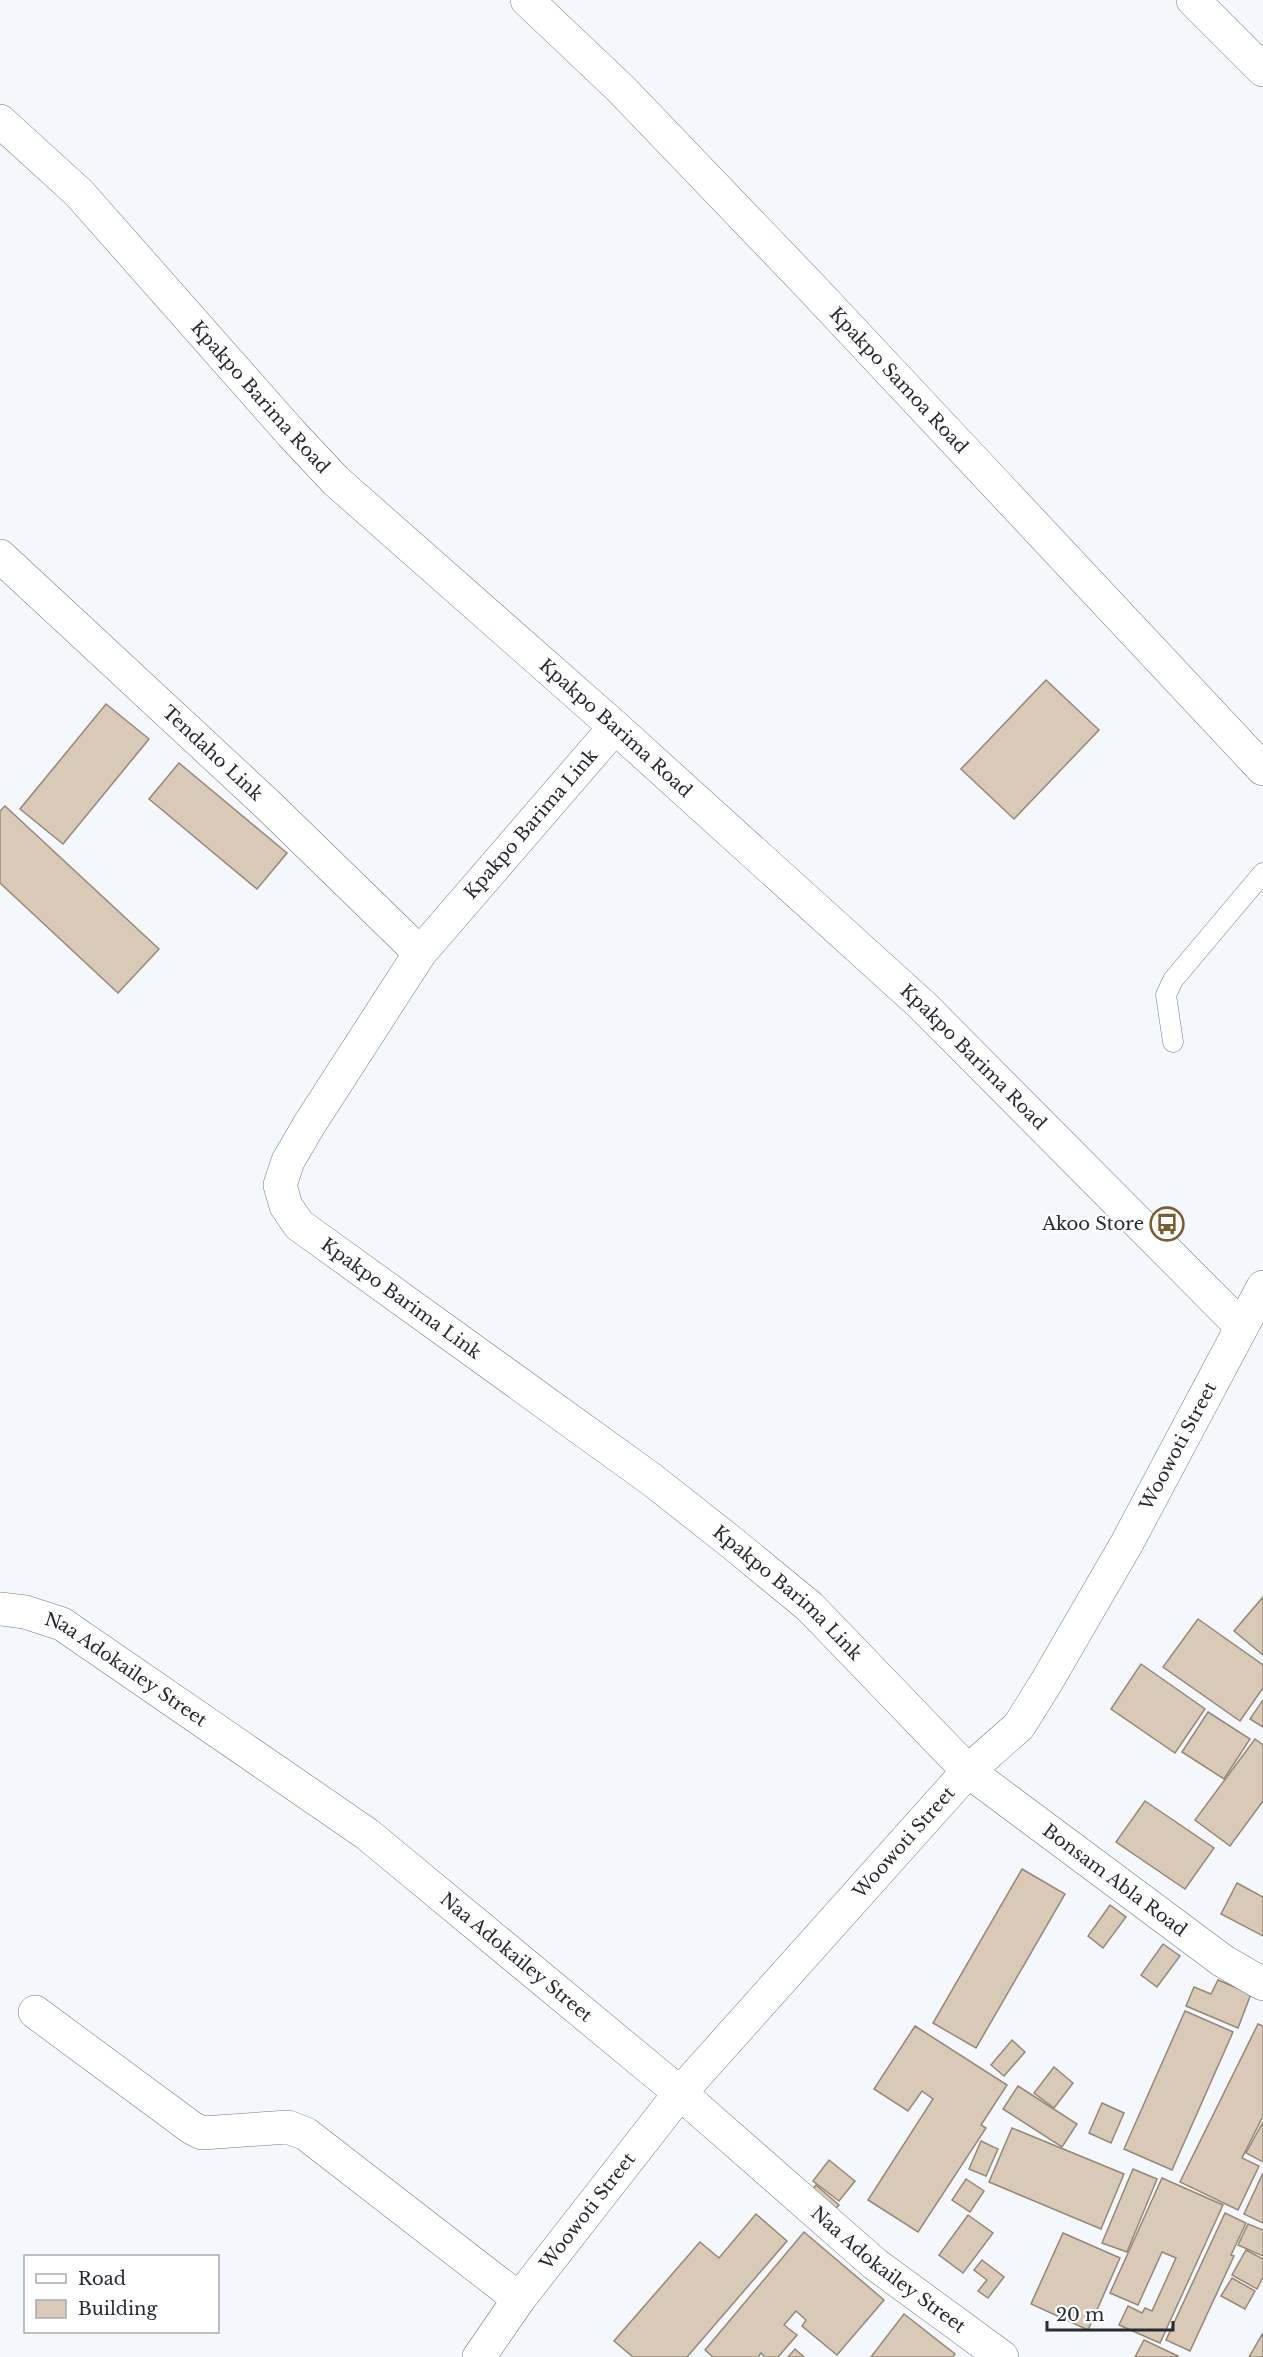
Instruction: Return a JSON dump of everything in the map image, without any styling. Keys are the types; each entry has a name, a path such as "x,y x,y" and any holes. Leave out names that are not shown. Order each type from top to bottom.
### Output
{"street":[{"name":"Kpakpo Samoa Road","path":"527,0 621,89 803,279 1263,769"},
{"path":"1193,0 1263,70"},
{"name":"Kpakpo Barima Road","path":"0,120 79,193 336,481 615,727 922,1005 1241,1326"},
{"name":"Tendaho Link","path":"0,556 267,804 420,952"},
{"name":"Kpakpo Barima Link","path":"615,727 420,952 288,1161 280,1185 286,1206 299,1225 651,1479 801,1600 968,1771"},
{"name":"Woowoti Street","path":"479,2357 519,2299 680,2093 968,1771 1019,1726 1127,1543 1263,1287"},
{"name":"Naa Adokailey Street","path":"0,1609 25,1612 62,1624 368,1834 680,2093 875,2264 1002,2357"},
{"name":"Bonsam Abla Road","path":"968,1771 1223,1961 1263,1984"},
{"path":"35,2012 192,2128 202,2133 288,2127 306,2134 519,2299"}],"lane":[{"path":"1173,1042 1166,995 1173,980 1263,873"}],"building":[{"path":"1046,680 1099,730 1014,819 961,769"},
{"path":"106,704 149,739 63,844 20,809"},
{"path":"179,763 287,853 257,889 149,799"},
{"path":"5,806 159,949 118,993 0,883 0,811"},
{"path":"1263,1597 1263,1655 1234,1631"},
{"path":"1198,1619 1263,1665 1263,1688 1240,1721 1163,1667"},
{"path":"1141,1664 1205,1709 1175,1753 1111,1709"},
{"path":"1263,1700 1263,1727 1250,1719"},
{"path":"1208,1712 1250,1739 1224,1779 1182,1752"},
{"path":"1255,1739 1263,1745 1263,1801 1230,1846 1195,1820"},
{"path":"1145,1801 1214,1848 1185,1889 1116,1842"},
{"path":"1022,1869 1065,1894 976,2048 933,2023"},
{"path":"1237,1883 1263,1897 1263,1936 1221,1914"},
{"path":"1110,1905 1126,1917 1103,1948 1088,1936"},
{"path":"1163,1944 1180,1956 1157,1987 1141,1975"},
{"path":"1218,1980 1251,1994 1238,2028 1186,2006 1194,1987 1211,1994"},
{"path":"1185,2011 1233,2032 1172,2170 1124,2149"},
{"path":"1258,2024 1263,2026 1263,2116 1242,2158 1259,2166 1238,2210 1180,2182"},
{"path":"915,2026 1007,2085 981,2125 986,2128 918,2232 868,2200 933,2099 922,2091 908,2111 874,2089"},
{"path":"1012,2040 1025,2052 1004,2076 991,2065"},
{"path":"1054,2067 1073,2083 1054,2108 1034,2093"},
{"path":"1018,2086 1077,2124 1062,2147 1003,2109"},
{"path":"1102,2103 1124,2113 1111,2143 1089,2133"},
{"path":"1263,2122 1263,2162 1246,2153"},
{"path":"1012,2128 1124,2174 1101,2229 989,2182"},
{"path":"981,2141 998,2149 986,2176 969,2169"},
{"path":"829,2160 855,2181 839,2201 813,2181"},
{"path":"1133,2169 1157,2179 1127,2252 1102,2243"},
{"path":"1263,2173 1263,2223 1244,2214"},
{"path":"1162,2178 1223,2205 1160,2343 1119,2325 1128,2306 1142,2313 1145,2308 1152,2311 1176,2258 1162,2252 1138,2305 1110,2293"},
{"path":"966,2179 984,2191 970,2212 952,2200"},
{"path":"816,2185 839,2205 833,2211 810,2192"},
{"path":"1225,2213 1246,2223 1231,2255 1234,2256 1190,2351 1166,2340"},
{"path":"756,2214 787,2241 687,2357 633,2357 614,2341 700,2242 719,2258"},
{"path":"968,2215 993,2233 963,2273 939,2255"},
{"path":"1248,2224 1263,2230 1263,2256 1238,2245"},
{"path":"804,2232 884,2300 837,2355 802,2326 806,2320 796,2311 784,2325 797,2335 778,2357 765,2357 761,2353 758,2357 713,2357 705,2350"},
{"path":"1063,2233 1120,2258 1088,2330 1031,2304"},
{"path":"1246,2250 1263,2259 1263,2277 1257,2289 1232,2275"},
{"path":"982,2260 1004,2277 988,2298 978,2291 987,2280 974,2270"},
{"path":"1232,2278 1255,2291 1245,2309 1221,2296"},
{"path":"904,2314 955,2354 953,2357 871,2357"},
{"path":"1263,2333 1263,2357 1249,2357"},
{"path":"1144,2340 1178,2356 1135,2357"},
{"path":"795,2349 804,2357 788,2357"}],"place":[{"name":"Akoo Store","path":"1167,1224"}]}
